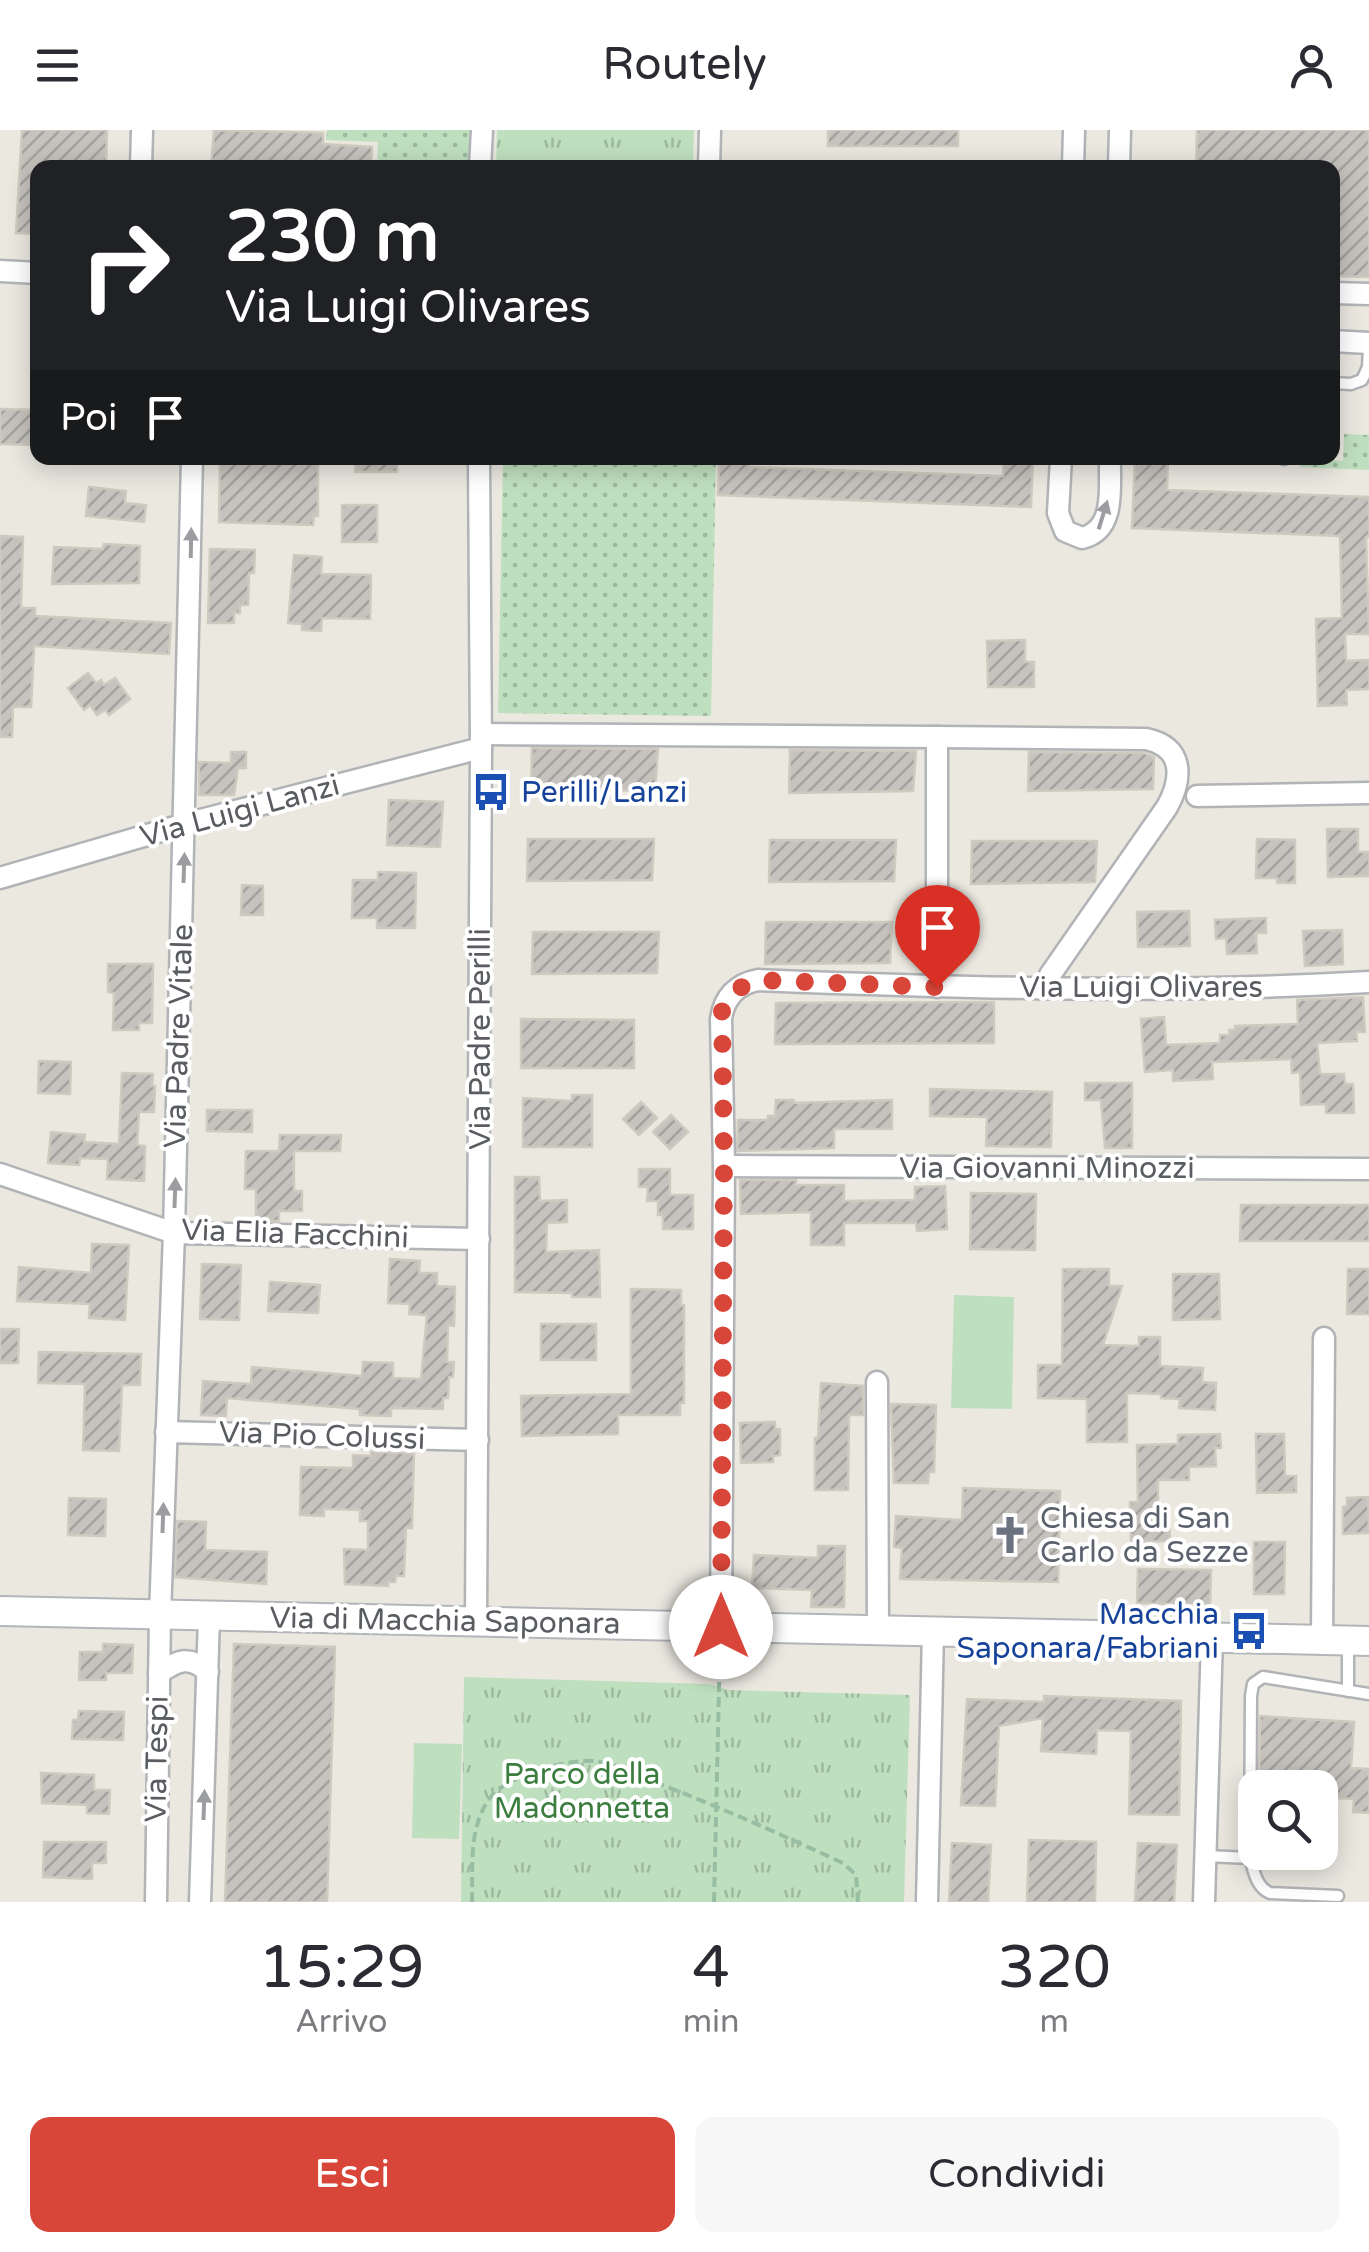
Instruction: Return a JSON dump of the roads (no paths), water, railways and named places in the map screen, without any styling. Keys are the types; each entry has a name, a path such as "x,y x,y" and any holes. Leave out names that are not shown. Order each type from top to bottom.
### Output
{"street":[{"path":"141,160 142,130"},
{"path":"480,160 482,130"},
{"path":"709,160 710,130"},
{"path":"1073,160 1074,130"},
{"path":"1119,160 1120,130"},
{"path":"0,272 30,272"},
{"path":"1340,293 1369,294"},
{"path":"1340,343 1369,345"},
{"name":"Via Padre Vitale","path":"160,1615 174,1233 192,465"},
{"name":"Via Padre Perilli","path":"476,1620 479,465"},
{"path":"1061,465 1059,518 1064,530 1082,538 1096,533 1106,520 1110,465"},
{"path":"937,736 937,987"},
{"name":"Via Luigi Lanzi","path":"0,878 481,741 937,736 1158,742 1174,754 1179,774 1172,798 1050,975"},
{"path":"1196,796 1369,793"},
{"name":"Via Luigi Olivares","path":"724,1166 721,1018 725,1002 735,990 758,980 937,987 1272,988 1369,982"},
{"path":"721,1627 724,1166"},
{"name":"Via Giovanni Minozzi","path":"724,1166 1369,1169"},
{"name":"Via Elia Facchini","path":"0,1174 174,1233 479,1238"},
{"path":"1324,1338 1346,1641"},
{"path":"877,1382 878,1630"},
{"name":"Via Pio Colussi","path":"166,1432 478,1440"},
{"name":"Via di Macchia Saponara","path":"0,1611 1346,1641"},
{"name":"Via Tespi","path":"156,1902 160,1615"},
{"name":"Via Tespi","path":"200,1902 210,1616"},
{"path":"927,1902 932,1631"},
{"path":"1204,1902 1212,1638"},
{"path":"158,1673 174,1663 189,1660 208,1672"}],"lane":[{"path":"1340,383 1362,380 1368,368 1369,345"},
{"path":"1346,1641 1348,1691"},
{"path":"1251,1770 1252,1684 1263,1677 1369,1694"},
{"path":"1206,1856 1238,1857"},
{"path":"1254,1870 1262,1890 1270,1893 1338,1896"}],"place":[{"name":"Perilli/Lanzi","path":"491,792"},
{"name":"Chiesa di San Carlo da Sezze","path":"1010,1535"},
{"name":"Macchia Saponara/Fabriani","path":"1249,1631"}],"park label":[{"name":"Parco della Madonnetta","path":"582,1791"}]}
